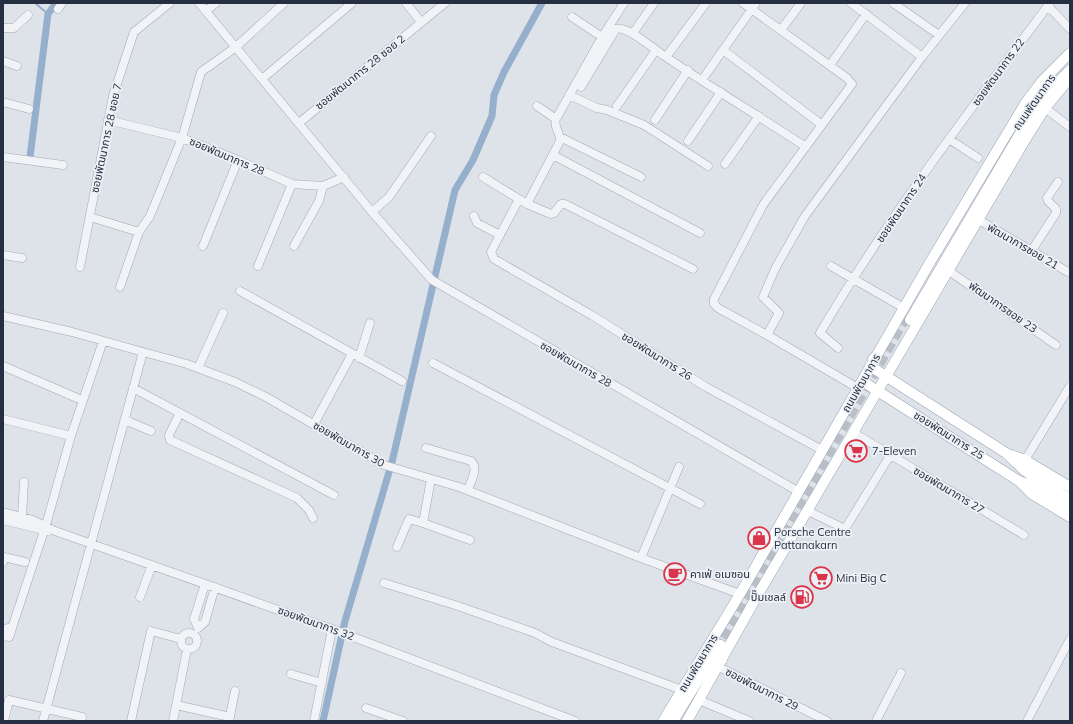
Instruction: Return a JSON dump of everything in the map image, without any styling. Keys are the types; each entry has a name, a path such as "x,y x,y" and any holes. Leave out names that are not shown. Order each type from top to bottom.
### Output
{"main road":[{"name":"ถนนพัฒนาการ","path":"679,721 717,656 808,511 887,377 908,316 1024,115 1046,83 1070,54"},
{"name":"ถนนพัฒนาการ","path":"908,316 1029,118 1052,88 1070,70"},
{"name":"ถนนพัฒนาการ","path":"687,721 700,700 740,594 850,402 872,359 949,270 1028,134 1045,108 1070,78"},
{"path":"859,384 877,355"},
{"name":"ซอยพัฒนาการ 25","path":"870,366 1006,453 1025,471 1070,499"},
{"name":"ซอยพัฒนาการ 25","path":"859,384 879,391 1019,481 1032,494 1070,517"},
{"path":"929,423 933,412 938,409"},
{"name":"ซอยพัฒนาการ 25","path":"1006,453 1025,460 1070,487"},
{"name":"ซอยพัฒนาการ 25","path":"1019,481 1034,486 1070,508"},
{"name":"ถนนพัฒนาการ","path":"663,721 682,690 717,656"},
{"name":"ถนนพัฒนาการ","path":"673,721 717,656"}],"street":[{"name":"ซอยพัฒนาการ 28 ซอย 7","path":"80,267 113,96 134,32 170,3"},
{"name":"ซอยพัฒนาการ 28","path":"199,3 372,212 432,280 799,492"},
{"path":"206,11 216,3"},
{"path":"120,286 139,232 150,216 182,138 201,72 236,47 284,3"},
{"path":"262,79 352,3"},
{"path":"406,3 421,22"},
{"name":"ซอยพัฒนาการ 28 ซอย 2","path":"299,122 445,3"},
{"path":"624,3 602,37 569,95 556,119 555,126 560,137 642,177"},
{"path":"633,33 654,3"},
{"path":"666,57 706,3"},
{"path":"743,3 754,6 781,30 848,78 852,84 763,205 714,299 714,304 718,308 859,384"},
{"path":"781,30 801,3"},
{"path":"851,3 922,57"},
{"path":"893,3 939,36"},
{"path":"767,335 779,311 763,298 775,269 805,216 922,57 965,3"},
{"name":"ซอยพัฒนาการ 22","path":"949,139 1049,4 1070,29"},
{"path":"702,80 754,6"},
{"path":"830,65 866,14"},
{"path":"3,28 14,28 28,15"},
{"path":"572,17 602,37"},
{"path":"581,87 616,30 620,28 633,33 666,57 806,147"},
{"path":"617,106 656,50"},
{"path":"723,50 822,125"},
{"path":"3,61 17,66"},
{"path":"655,120 688,70"},
{"path":"688,141 721,92"},
{"path":"569,95 597,108 607,110 637,122 708,166"},
{"path":"3,102 29,108"},
{"path":"537,106 556,119"},
{"path":"1045,108 1070,127"},
{"path":"725,164 759,116"},
{"name":"ซอยพัฒนาการ 28","path":"108,120 182,138 238,160 292,184 323,186 344,177"},
{"path":"372,212 389,197 431,136"},
{"path":"527,204 553,155 560,137"},
{"path":"949,139 978,158"},
{"name":"ซอยพัฒนาการ 24","path":"838,348 820,333 854,278 949,139"},
{"path":"553,155 700,233"},
{"path":"3,157 63,165"},
{"path":"203,246 238,160"},
{"path":"483,177 527,204 550,214 554,213 561,204 565,204 692,269"},
{"path":"1032,250 1056,213 1056,209 1047,198 1058,182"},
{"path":"258,266 292,184"},
{"path":"294,246 319,201 323,186"},
{"path":"474,216 477,223 500,235 519,199"},
{"path":"90,217 139,232"},
{"name":"พัฒนาการซอย 21","path":"978,220 1068,272"},
{"name":"ซอยพัฒนาการ 26","path":"500,235 491,252 494,259 593,316 706,386 822,450"},
{"path":"3,255 22,258"},
{"path":"830,266 854,278 908,316"},
{"name":"พัฒนาการซอย 23","path":"949,270 1056,345"},
{"path":"240,291 402,381"},
{"path":"198,368 223,313"},
{"name":"ซอยพัฒนาการ 30","path":"3,316 103,341 198,368 266,396 384,465 468,490 641,558 740,594"},
{"path":"314,424 355,356 370,323"},
{"path":"3,646 4,637 10,636 7,630 45,528 71,436 103,341"},
{"path":"43,721 143,352"},
{"path":"433,363 700,504"},
{"path":"3,366 77,398"},
{"path":"1025,460 1070,386"},
{"path":"133,388 334,495"},
{"path":"180,413 169,435 170,440 297,498 309,510 313,518"},
{"path":"3,419 71,436"},
{"path":"124,420 151,431"},
{"name":"ซอยพัฒนาการ 27","path":"854,433 1024,535"},
{"path":"426,448 472,461 475,468 468,490"},
{"path":"808,511 845,529 891,454"},
{"path":"641,558 678,468"},
{"path":"423,523 430,479"},
{"path":"22,517 24,482"},
{"name":"ซอยพัฒนาการ 32","path":"3,512 22,517 45,528"},
{"path":"396,547 408,521 412,519 470,540"},
{"name":"ซอยพัฒนาการ 32","path":"3,520 55,531 215,587 347,634 559,718 575,721"},
{"path":"3,559 25,562"},
{"path":"140,597 152,565"},
{"path":"384,583 458,606 535,633 552,642 682,690"},
{"path":"181,639 182,647 187,650 192,649 196,645 197,640 194,619 204,584"},
{"path":"181,639 186,634 196,632 205,622 215,587"},
{"path":"314,721 334,630"},
{"path":"131,721 151,631 181,639"},
{"path":"1026,721 1070,639"},
{"path":"173,721 187,650"},
{"path":"1062,653 1070,657"},
{"name":"ซอยพัฒนาการ 29","path":"717,656 825,721"},
{"path":"876,721 901,673"},
{"path":"292,674 322,683"},
{"path":"176,706 230,719 235,691"},
{"path":"4,721 9,700 82,717 81,721"},
{"path":"700,700 749,721"},
{"path":"366,708 403,721"}],"waterway":[{"path":"35,3 48,14"},
{"path":"30,157 48,14 56,3"},
{"path":"323,721 345,621 392,462 455,190 473,160 492,116 494,95 504,72 542,3"}],"tunnel":[{"path":"716,651 906,317"}],"place":[{"name":"7-Eleven","path":"856,451"},
{"name":"Porsche Centre Pattanakarn","path":"759,538"},
{"name":"คาเฟ่ อเมซอน","path":"675,574"},
{"name":"Mini Big C","path":"821,578"},
{"name":"ปั๊มเชลล์","path":"802,597"}]}
